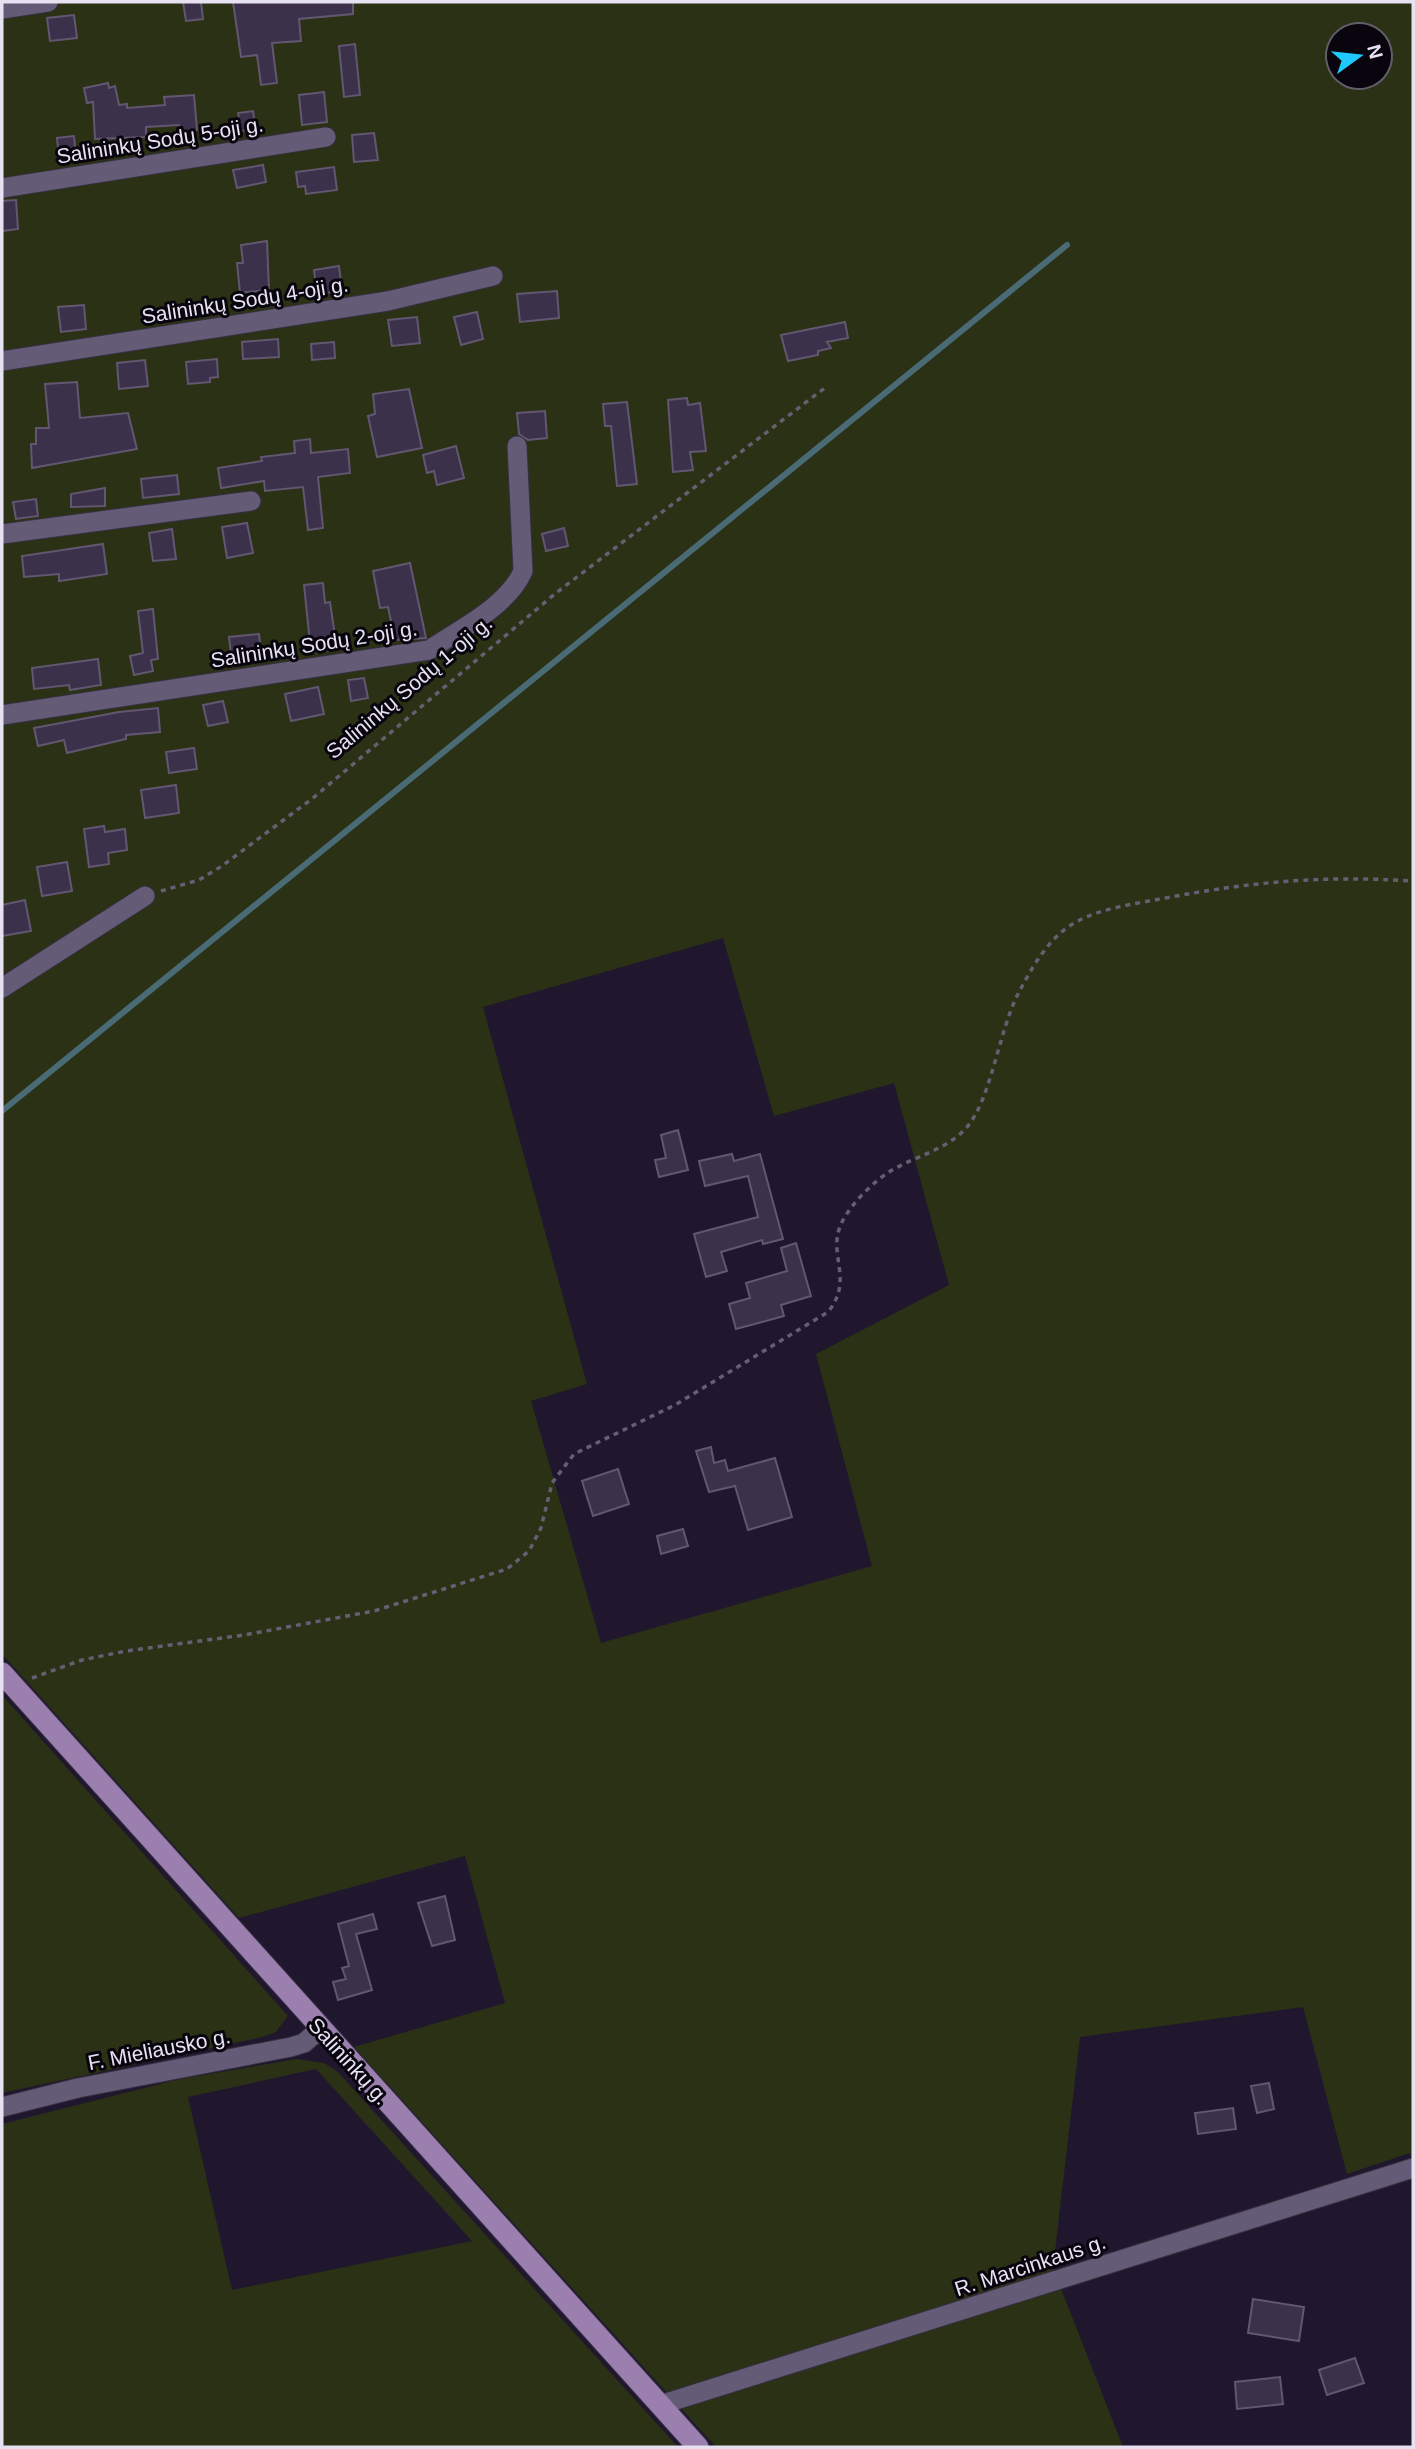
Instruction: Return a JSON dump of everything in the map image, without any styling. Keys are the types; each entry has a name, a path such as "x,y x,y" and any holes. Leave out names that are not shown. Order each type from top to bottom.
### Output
{"main road":[{"name":"Salininkų g.","path":"8,1680 698,2447"}],"street":[{"path":"2,9 48,2"},
{"name":"Salininkų Sodų 5-oji g.","path":"2,188 326,137"},
{"name":"Salininkų Sodų 4-oji g.","path":"2,361 388,301 493,276"},
{"name":"Salininkų Sodų 2-oji g.","path":"2,715 429,650 481,615 517,585 523,571 517,446"},
{"path":"2,534 251,501"},
{"path":"2,988 145,896"},
{"name":"F. Mieliausko g.","path":"2,2107 78,2088 291,2047 304,2043 320,2029"},
{"name":"R. Marcinkaus g.","path":"660,2405 1413,2168"}],"path":[{"name":"Salininkų Sodų 1-oji g.","path":"145,896 199,880 313,798 556,593 826,387"},
{"path":"8,1680 82,1660 374,1611 507,1569 528,1551 541,1528 552,1483 574,1454 675,1405 828,1312 839,1299 842,1283 837,1238 842,1222 856,1203 889,1172 931,1154 967,1127 984,1095 997,1045 1017,995 1055,938 1077,921 1146,902 1241,884 1325,878 1413,881"}],"green space":[{"path":"2,2 1413,2 1413,2163 1410,2153 1347,2174 1303,2007 1080,2037 1053,2268 1123,2447 716,2447 354,2047 505,2003 465,1856 239,1918 2,1654","holes":["723,938 774,1116 894,1083 949,1285 816,1354 872,1566 601,1643 531,1401 587,1384 483,1007"]},
{"path":"2,1695 288,2016 276,2032 2,2093"},
{"path":"297,2059 324,2063 338,2072 678,2447 2,2447 2,2124 180,2079","holes":["316,2069 472,2241 232,2290 188,2097"]}],"building":[{"path":"183,2 201,2 203,19 186,21"},
{"path":"233,2 353,2 353,14 299,19 301,41 272,43 277,83 261,85 257,55 241,57"},
{"path":"74,15 77,38 50,41 47,18"},
{"path":"355,44 360,95 344,97 339,46"},
{"path":"108,83 109,88 115,86 119,105 127,104 127,108 165,105 164,97 194,95 197,130 180,131 179,125 146,127 146,137 95,139 93,102 87,103 84,88"},
{"path":"324,92 327,122 302,125 299,95"},
{"path":"253,111 256,129 241,131 238,113"},
{"path":"374,133 378,160 354,162 352,135"},
{"path":"74,136 76,157 59,159 57,138"},
{"path":"263,165 266,182 237,188 233,170"},
{"path":"334,167 337,190 306,194 305,186 298,187 296,172"},
{"path":"16,200 18,229 2,231 2,201"},
{"path":"267,241 269,290 240,293 237,263 243,263 241,245"},
{"path":"339,266 342,291 317,294 314,270"},
{"path":"557,291 559,318 520,322 517,294"},
{"path":"84,305 86,329 61,332 58,307"},
{"path":"477,312 483,339 461,345 454,317"},
{"path":"417,317 420,343 392,346 388,320"},
{"path":"845,322 848,338 827,342 831,348 818,351 818,355 788,361 781,335"},
{"path":"278,339 279,357 243,359 242,342"},
{"path":"334,342 335,358 312,360 311,344"},
{"path":"217,359 218,377 210,378 210,382 188,384 186,362"},
{"path":"145,360 148,386 119,389 117,363"},
{"path":"77,382 80,418 128,413 137,449 32,468 31,444 36,444 36,428 49,428 45,384"},
{"path":"409,389 422,448 377,457 368,416 375,414 373,394"},
{"path":"687,398 688,405 700,403 706,451 690,452 693,470 673,472 668,400"},
{"path":"627,402 637,484 617,486 611,426 605,426 603,404"},
{"path":"545,411 547,438 528,440 519,434 517,413"},
{"path":"310,439 311,453 348,449 350,473 318,477 323,528 308,530 303,487 265,491 264,481 221,488 218,468 262,461 261,457 295,453 294,441"},
{"path":"456,446 464,478 437,485 434,471 427,473 423,455"},
{"path":"177,475 179,494 143,498 141,479"},
{"path":"105,488 105,506 71,507 71,494"},
{"path":"36,499 38,516 16,519 13,502"},
{"path":"247,523 253,553 227,558 222,527"},
{"path":"564,528 568,546 546,551 542,534"},
{"path":"172,529 176,559 153,561 149,533"},
{"path":"103,544 107,574 59,581 59,574 24,577 22,556"},
{"path":"410,563 426,638 395,640 388,607 380,608 373,571"},
{"path":"323,583 325,603 330,602 337,649 311,653 304,585"},
{"path":"153,609 158,659 151,660 153,671 134,675 130,656 143,653 138,611"},
{"path":"259,634 262,659 232,662 229,637"},
{"path":"98,659 101,685 70,690 69,685 34,689 32,668"},
{"path":"364,678 368,698 351,701 348,680"},
{"path":"318,687 324,714 291,721 285,694"},
{"path":"223,701 228,722 208,726 203,705"},
{"path":"158,708 160,732 126,735 126,739 67,753 64,740 38,746 34,728 119,712"},
{"path":"194,748 197,769 169,773 166,752"},
{"path":"176,785 179,813 145,818 141,790"},
{"path":"104,826 105,832 125,829 127,850 108,853 109,864 89,867 84,829"},
{"path":"67,862 72,891 42,896 37,867"},
{"path":"25,900 31,931 2,936 2,905"},
{"path":"678,1130 688,1170 659,1177 655,1160 666,1158 661,1135"},
{"path":"732,1154 734,1161 760,1154 783,1239 763,1244 762,1240 721,1252 727,1271 706,1277 694,1234 758,1217 748,1176 705,1186 699,1161"},
{"path":"796,1243 811,1296 781,1305 784,1316 736,1329 729,1304 750,1298 746,1283 787,1271 781,1248"},
{"path":"711,1447 714,1463 725,1460 728,1471 775,1458 792,1517 748,1530 735,1486 709,1492 696,1451"},
{"path":"618,1469 629,1504 593,1516 582,1481"},
{"path":"683,1529 688,1546 661,1554 657,1536"},
{"path":"445,1896 455,1940 432,1946 418,1903"},
{"path":"373,1914 377,1929 356,1934 372,1990 338,2000 333,1982 346,1979 342,1968 349,1966 338,1924"},
{"path":"1269,2083 1274,2109 1257,2113 1251,2086"},
{"path":"1233,2108 1236,2129 1198,2134 1195,2113"},
{"path":"1253,2299 1304,2307 1299,2341 1248,2333"},
{"path":"1355,2358 1364,2383 1327,2395 1319,2370"},
{"path":"1280,2377 1283,2404 1237,2409 1235,2382"}],"waterway":[{"path":"2,1111 1067,245"}]}
